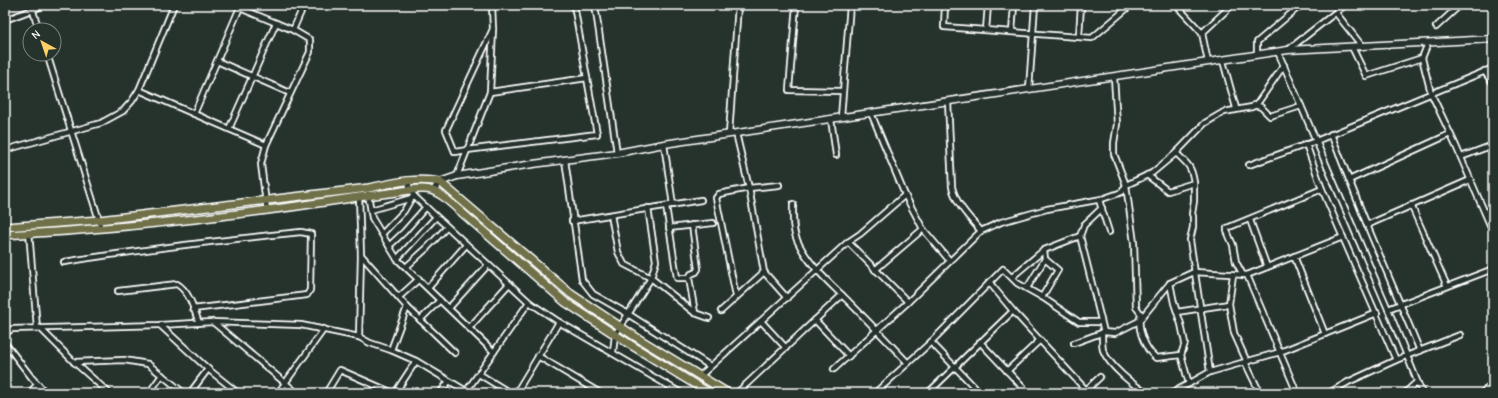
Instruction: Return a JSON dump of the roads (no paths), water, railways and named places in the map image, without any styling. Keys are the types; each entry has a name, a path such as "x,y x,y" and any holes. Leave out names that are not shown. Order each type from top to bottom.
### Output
{"main road":[{"path":"5,235 100,228 267,211 359,196 367,192 408,180 420,179 440,182 571,294 728,393"},
{"path":"5,227 99,220 265,200 367,192 424,189 434,190 565,302 709,393"}],"street":[{"path":"31,5 36,22"},
{"path":"5,20 33,11 45,5"},
{"path":"5,150 101,123 123,111 139,90 174,5"},
{"path":"293,30 304,5"},
{"path":"457,176 490,92 493,29 492,5"},
{"path":"493,29 446,130 455,152 597,134 574,5"},
{"path":"595,5 617,153"},
{"path":"729,134 738,5"},
{"path":"796,5 790,90 843,91"},
{"path":"841,117 850,5"},
{"path":"945,5 944,27 1092,38 1131,5"},
{"path":"986,30 988,5"},
{"path":"1012,32 1014,5"},
{"path":"1029,89 1035,5"},
{"path":"1079,36 1081,5"},
{"path":"1176,5 1202,33 1208,62"},
{"path":"1202,33 1232,5"},
{"path":"1256,55 1257,42 1301,5"},
{"path":"1288,50 1345,5"},
{"path":"1436,27 1460,5"},
{"path":"194,114 241,6 293,30 310,40 310,52 266,145 261,164 267,211"},
{"path":"1336,13 1362,46"},
{"path":"229,129 276,23"},
{"path":"434,190 440,182 457,176 617,153 729,134 1208,62 1223,61 1288,50 1493,39"},
{"path":"1428,43 1422,58 1431,93 1461,157 1493,232"},
{"path":"1352,47 1366,76 1422,58"},
{"path":"1278,52 1408,355 1422,393"},
{"path":"217,61 290,93"},
{"path":"1223,61 1236,108 1235,110"},
{"path":"49,62 99,220 100,228"},
{"path":"834,369 878,331 981,231 1001,222 1048,209 1099,200 1122,192 1126,185 1152,173 1176,153 1205,123 1224,112 1252,107 1284,65"},
{"path":"1249,165 1316,141 1493,68"},
{"path":"1484,71 1493,83"},
{"path":"1114,76 1118,124 1114,143 1114,154 1126,185 1134,243 1136,307 1141,314 1139,321 1142,334 1150,353 1156,358 1181,355"},
{"path":"490,92 587,78"},
{"path":"139,90 266,145"},
{"path":"948,101 952,187 955,199 981,231"},
{"path":"1254,105 1261,107 1270,116 1301,106"},
{"path":"871,113 905,196 923,229 950,261"},
{"path":"831,119 836,155"},
{"path":"736,133 749,188 764,272 787,298"},
{"path":"1331,134 1367,225 1420,351"},
{"path":"1349,180 1450,134"},
{"path":"664,144 673,205"},
{"path":"1306,144 1322,189 1377,313 1396,360"},
{"path":"1461,157 1493,145"},
{"path":"1176,153 1189,164 1193,172 1193,227 1190,240 1194,272 1204,307 1215,371"},
{"path":"565,160 572,221 582,280 593,294 628,314 710,366"},
{"path":"1147,175 1168,191 1194,183"},
{"path":"408,180 413,198 426,207 529,302 559,322 613,352 679,392"},
{"path":"1367,225 1470,180"},
{"path":"736,296 716,198 719,194 749,188 779,185"},
{"path":"1297,393 1245,275 1236,262 1234,245 1227,228 1250,220 1322,189"},
{"path":"367,192 372,218 397,260 419,279 494,352"},
{"path":"359,196 361,255 359,337"},
{"path":"700,376 848,242 860,234 905,196"},
{"path":"371,210 413,198"},
{"path":"382,234 404,211 413,198"},
{"path":"572,221 701,200"},
{"path":"1099,200 1109,232"},
{"path":"793,204 793,227 796,239 817,270 908,363"},
{"path":"1411,205 1447,286"},
{"path":"666,206 677,278 689,278"},
{"path":"389,246 404,232 426,207"},
{"path":"613,352 615,335 651,278 656,261 648,208"},
{"path":"1102,208 1084,225 1080,236 1101,322 1103,333 1103,350 1132,384 1147,393"},
{"path":"611,215 618,252 624,264 651,278 695,313 709,318"},
{"path":"397,260 436,217"},
{"path":"1250,220 1267,267"},
{"path":"669,228 713,223"},
{"path":"692,225 698,269 696,272 691,274 689,278 695,313"},
{"path":"28,226 38,328 109,393"},
{"path":"406,267 447,227"},
{"path":"875,270 923,229"},
{"path":"64,262 141,250 230,239 301,232 311,234 310,290 308,295 193,309"},
{"path":"1012,277 1044,250 1080,236"},
{"path":"1074,344 1085,338 1103,333 1117,332 1139,321 1170,283 1194,272 1245,275 1343,237"},
{"path":"848,242 908,302"},
{"path":"428,288 466,245"},
{"path":"1027,288 1045,259 1044,250"},
{"path":"361,255 407,307 455,353"},
{"path":"1294,256 1325,334"},
{"path":"1042,297 1058,270 1045,259"},
{"path":"449,308 488,265"},
{"path":"875,393 931,342 1003,268 1017,283 1042,297 1079,322 1101,322"},
{"path":"1388,309 1493,269"},
{"path":"720,311 764,272"},
{"path":"1233,275 1229,304 1234,333 1260,393"},
{"path":"399,297 419,279"},
{"path":"989,282 1084,391 1100,377"},
{"path":"1170,283 1185,343 1181,355 1189,384"},
{"path":"118,291 177,284 183,287 199,323"},
{"path":"469,328 509,284"},
{"path":"737,393 842,295"},
{"path":"420,320 440,300"},
{"path":"5,333 12,329 213,322 301,325 359,337 370,343 416,361 466,392 529,302"},
{"path":"1177,312 1229,304"},
{"path":"391,350 407,307"},
{"path":"928,393 1013,311"},
{"path":"1176,391 1215,371 1280,352 1377,313"},
{"path":"815,320 849,356"},
{"path":"761,321 786,348"},
{"path":"213,322 297,393"},
{"path":"516,393 559,322"},
{"path":"160,325 235,392"},
{"path":"278,393 324,329"},
{"path":"1329,393 1348,382 1396,360 1460,335"},
{"path":"1007,371 1040,340"},
{"path":"931,342 954,368 980,393"},
{"path":"980,342 1028,393"},
{"path":"5,344 46,393"},
{"path":"538,356 600,393"},
{"path":"74,362 124,360 148,364 184,393"},
{"path":"326,393 340,370 394,393 416,361"},
{"path":"190,393 208,369"},
{"path":"479,374 510,393"},
{"path":"149,393 162,375"},
{"path":"440,393 449,381"},
{"path":"1405,393 1417,382"},
{"path":"1482,393 1493,383"},
{"path":"30,393 38,384"}],"waterway":[{"path":"481,393 484,389 492,393"}]}
